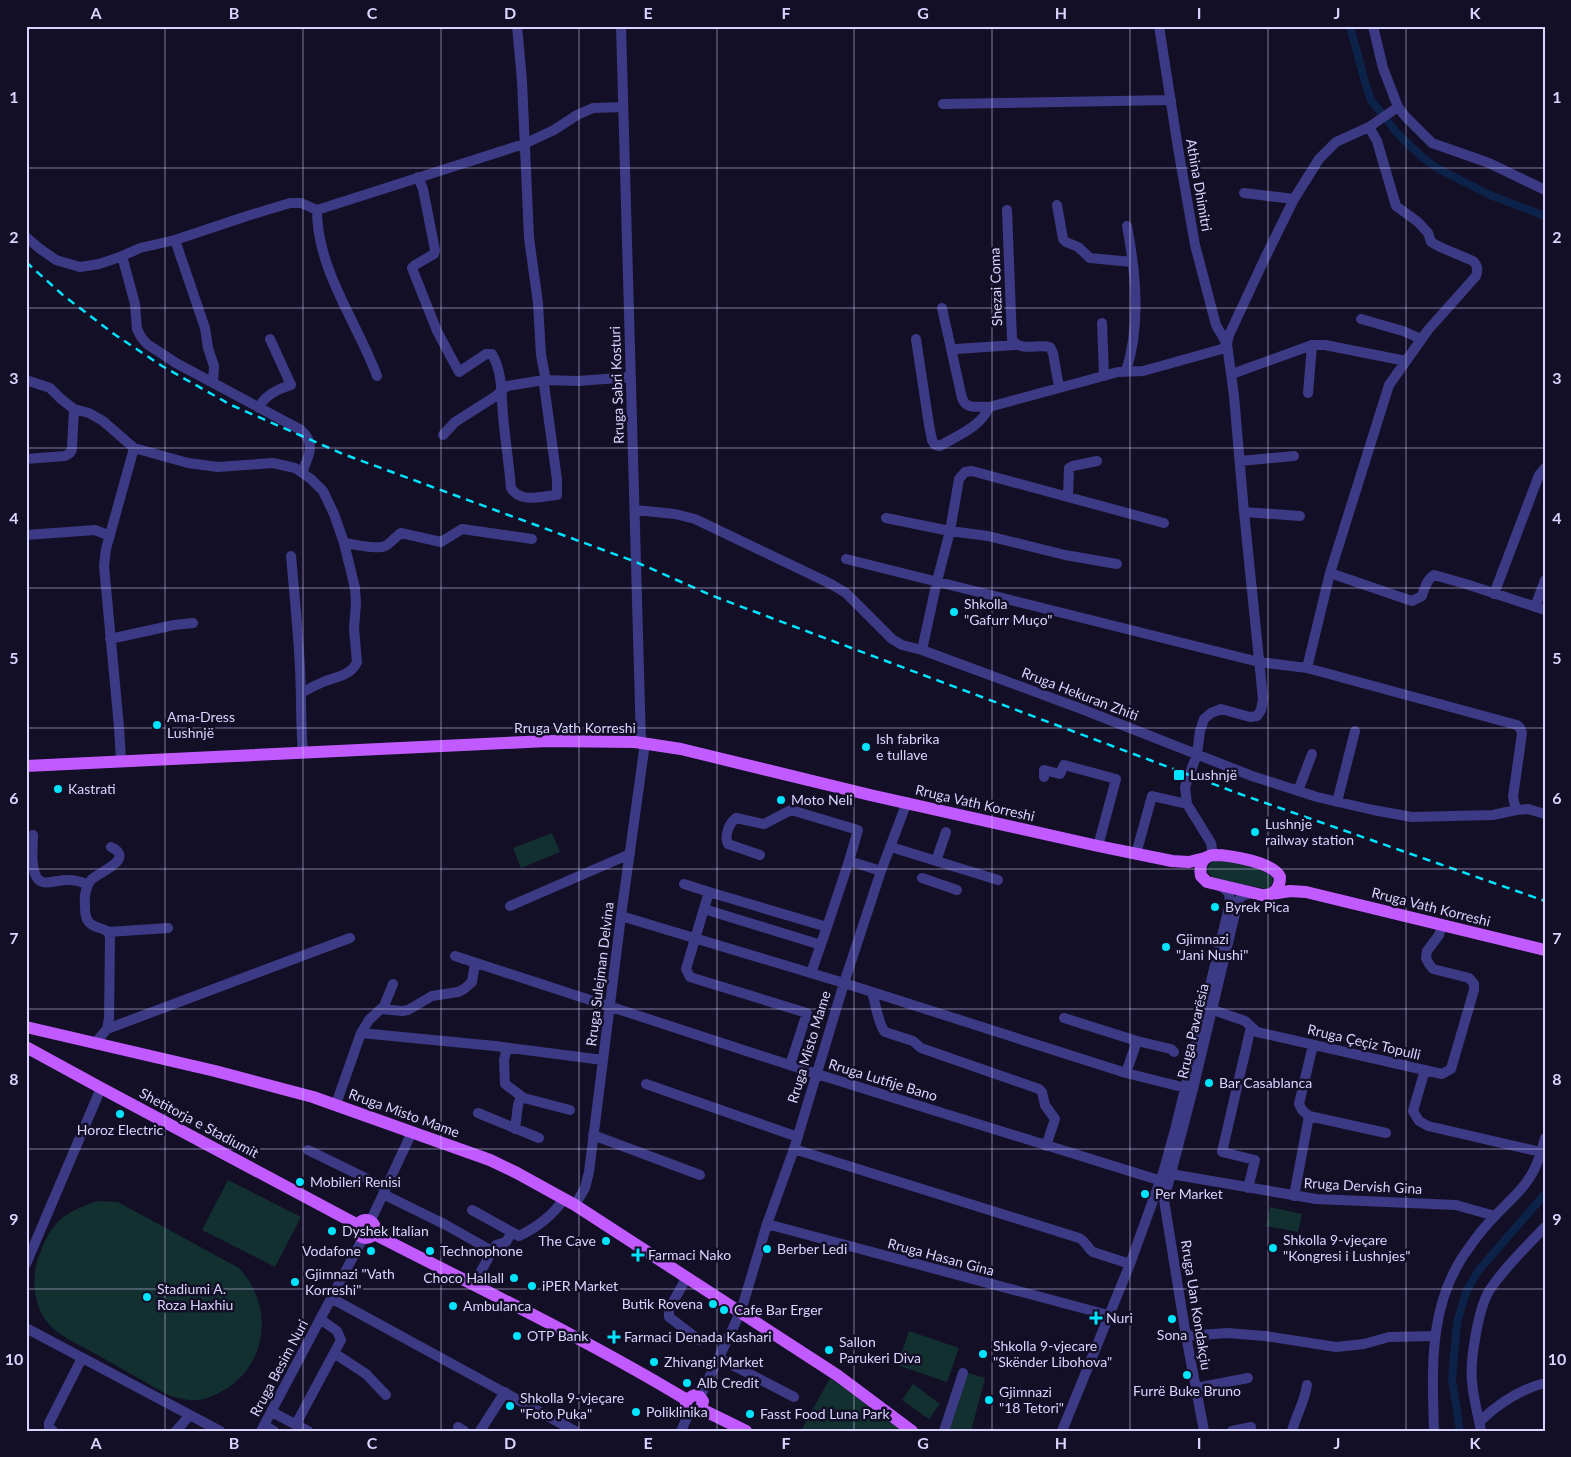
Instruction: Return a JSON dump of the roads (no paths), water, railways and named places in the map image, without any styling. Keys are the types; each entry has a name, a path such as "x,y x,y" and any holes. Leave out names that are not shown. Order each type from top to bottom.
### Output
{"main road":[{"name":"Rruga Vath Korreshi","path":"26,766 547,741 604,740 643,743 1172,861 1189,862 1209,856 1236,858 1272,867 1295,886 1311,893"},
{"path":"1202,878 1200,870 1202,862 1209,856"},
{"name":"Rruga Vath Korreshi","path":"1172,861 1191,869 1209,883 1221,886 1265,895 1290,891 1311,893 1545,950"},
{"path":"1271,894 1278,886 1279,874"},
{"name":"Rruga Misto Mame","path":"26,1027 215,1071 336,1104 518,1172 564,1198 687,1276 741,1307 837,1374 912,1431"},
{"name":"Shetitorja e Stadiumit","path":"26,1046 358,1225"},
{"path":"368,1236 375,1226 370,1220 363,1220 358,1225 357,1232 474,1284 634,1368 746,1431"}],"street":[{"path":"418,177 423,189 435,250 434,254 415,264 412,268 437,331 458,372 486,354 492,354 499,372 502,389 511,488 518,497 524,498 557,495 544,380 538,303 529,238 517,26"},
{"name":"Rruga Sabri Kosturi","path":"621,26 643,743"},
{"name":"Athina Dhimitri","path":"1159,26 1195,245 1216,325 1228,352"},
{"path":"1373,26 1383,68 1396,109 1432,142 1489,163 1545,190"},
{"path":"943,104 1171,100"},
{"path":"26,237 56,260 80,267 99,264 140,248 175,240 290,203 301,203 317,210 524,144 554,130 576,115 593,108 623,106"},
{"path":"1209,856 1211,843 1187,804 1185,787 1197,754 1200,731 1204,719 1211,713 1221,709 1250,717 1257,716 1262,710 1263,699 1232,374 1228,352 1229,335 1294,200 1319,159 1336,142 1371,125 1396,109"},
{"path":"1307,668 1330,573 1389,385 1421,339 1476,276 1478,270 1477,265 1473,261 1431,242 1428,233 1418,222 1396,206 1371,125"},
{"path":"1244,193 1294,200"},
{"path":"1057,205 1066,242 1078,247 1090,258 1132,262"},
{"path":"317,210 320,240 330,271 377,376"},
{"name":"Shezai Coma","path":"1007,210 1011,334 1015,345"},
{"path":"1126,371 1131,356 1136,304 1127,226"},
{"path":"175,240 205,328 208,348 214,366 214,383"},
{"path":"122,256 135,304 137,329 141,337 147,344 176,363 302,430 309,437 309,458 302,472"},
{"path":"942,308 964,403 967,406 989,407 1104,376 1126,371 1143,371 1222,349 1228,352"},
{"path":"1360,319 1403,331 1421,339"},
{"path":"1102,323 1104,376"},
{"path":"259,408 267,397 278,389 291,384 270,339"},
{"path":"916,339 929,425 932,440 935,444 940,446 979,422 985,416 989,407"},
{"path":"956,349 1015,345 1020,347 1050,346 1053,353 1058,387"},
{"path":"1232,374 1312,345 1324,345 1406,361"},
{"path":"1308,393 1312,345"},
{"path":"443,435 455,422 496,396 507,386 544,380 578,381 631,377"},
{"path":"26,380 50,388 74,409 89,413 103,421 134,448 188,463 218,467 273,463 302,472 323,490 344,543 355,588 354,629 357,662 347,674 323,682 301,693"},
{"path":"26,459 66,456 70,453 72,449 74,409"},
{"path":"121,760 104,566 110,536 134,448"},
{"path":"1240,460 1294,456"},
{"path":"1068,497 1069,468 1097,462"},
{"path":"1494,594 1539,475 1545,468"},
{"path":"922,650 950,531 959,479 965,472 972,471 1164,523"},
{"name":"Rruga Hekuran Zhiti","path":"635,510 675,514 695,519 797,566 846,593 892,639 902,646 922,650 1252,776 1337,802 1412,817 1493,815 1528,809 1545,814"},
{"path":"1244,512 1300,516"},
{"path":"886,518 950,531 988,536 1065,555 1117,564"},
{"path":"344,543 376,548 385,546 401,533 441,542 462,529 532,539"},
{"path":"26,535 95,530 110,536"},
{"path":"291,556 300,652 300,712 303,752"},
{"path":"846,559 1259,662 1307,668 1517,725 1522,733 1513,797 1516,810"},
{"path":"1330,573 1412,600 1422,596 1426,584 1430,577 1434,575 1540,609 1545,580"},
{"path":"110,639 174,625 193,623"},
{"path":"1337,802 1355,731"},
{"name":"Rruga Sulejman Delvina","path":"575,1205 585,1188 594,1135 643,743"},
{"path":"1298,791 1312,754"},
{"path":"1044,777 1044,770 1060,774 1064,765 1116,779 1098,846"},
{"path":"1136,854 1152,796 1187,804"},
{"name":"Rruga Misto Mame","path":"695,1402 719,1358 741,1307 767,1224 798,1137 844,983 881,872 907,802"},
{"path":"760,855 728,844 726,840 730,824 736,818 764,824 791,810 858,830 811,974"},
{"path":"936,861 946,832"},
{"path":"33,835 30,868 40,882 71,880 88,885"},
{"path":"107,1029 110,1003 110,937 104,929 93,926 86,919 84,893 93,879 114,866 118,860 119,854 116,849 111,847"},
{"path":"890,847 998,880"},
{"path":"510,906 630,854"},
{"path":"849,861 881,872"},
{"path":"922,878 957,890"},
{"path":"684,884 826,927"},
{"name":"Rruga Pavarësia","path":"1166,1178 1230,903 1229,893 1221,886"},
{"path":"709,892 686,969 690,977 807,1013 790,1065"},
{"name":"Rruga Pavarësia","path":"1166,1178 1213,1010 1238,901 1243,895 1251,893"},
{"path":"739,920 744,903"},
{"path":"704,909 821,945"},
{"path":"621,916 844,983 1126,1073 1186,1088"},
{"path":"1425,1070 1442,1074 1451,1069 1474,990 1474,984 1469,978 1434,969 1426,958 1427,951 1439,935 1442,926"},
{"path":"108,932 168,928"},
{"path":"96,1042 107,1029 350,938"},
{"name":"Rruga Lutfije Bano","path":"455,956 817,1074 1046,1146 1166,1178"},
{"path":"381,1009 402,1012 432,996 458,992 472,982 475,963"},
{"path":"336,1104 361,1033 369,1020 381,1009 391,993 393,984"},
{"path":"872,992 881,1028 885,1032 913,1041 921,1048 1039,1089 1042,1092 1045,1105 1055,1119 1046,1146"},
{"name":"Rruga Çeçiz Topulli","path":"1213,1010 1246,1021 1257,1032 1425,1070 1413,1111 1419,1122 1428,1126 1541,1152"},
{"path":"1064,1018 1137,1041 1171,1049 1174,1052"},
{"path":"1248,1188 1255,1160 1222,1152 1252,1027"},
{"path":"361,1033 603,1060"},
{"path":"1126,1073 1137,1041"},
{"path":"1314,1045 1299,1104 1302,1110 1309,1116 1386,1133"},
{"path":"508,1048 504,1060 505,1084 521,1096 570,1110"},
{"path":"646,1084 798,1137"},
{"path":"26,1264 101,1088"},
{"path":"515,1129 521,1096"},
{"path":"478,1113 539,1138"},
{"path":"1294,1196 1309,1116"},
{"path":"370,1220 412,1132"},
{"path":"594,1135 700,1175"},
{"path":"1434,1431 1432,1374 1435,1336 1447,1288 1456,1268 1470,1246 1526,1182 1535,1168 1545,1138"},
{"path":"794,1149 1079,1238 1085,1241 1093,1252 1130,1264"},
{"path":"308,1150 492,1252"},
{"path":"1062,1431 1152,1205 1166,1178"},
{"name":"Rruga Dervish Gina","path":"1166,1178 1332,1200 1456,1205 1495,1216"},
{"name":"Rruga Uan Kondakçiu","path":"1166,1178 1164,1204 1204,1431"},
{"path":"472,1210 519,1236 533,1229 556,1209 564,1198"},
{"path":"1152,1205 1155,1201 1159,1200 1164,1204"},
{"name":"Rruga Hasan Gina","path":"767,1224 1108,1316"},
{"path":"1480,1427 1472,1380 1481,1310 1489,1291 1495,1283 1545,1227"},
{"path":"474,1284 496,1245 506,1242 512,1232"},
{"name":"Rruga Besim Nuri","path":"263,1428 331,1298 368,1236"},
{"path":"687,1276 669,1309 669,1317 699,1340"},
{"path":"331,1298 575,1431"},
{"name":"Rruga Misto Mame","path":"695,1402 741,1307"},
{"path":"296,1424 340,1340 337,1331 320,1319"},
{"path":"26,1328 220,1431"},
{"path":"1186,1336 1227,1333 1265,1336 1336,1348 1364,1344 1389,1337 1435,1336"},
{"path":"334,1353 366,1374 386,1394"},
{"path":"53,1431 49,1423 82,1358"},
{"path":"719,1358 794,1397"},
{"path":"944,1431 963,1372"},
{"path":"1196,1388 1248,1378"},
{"path":"1480,1427 1492,1410 1504,1401 1545,1383"},
{"path":"1292,1431 1300,1406 1306,1395 1307,1385"},
{"path":"480,1431 505,1392"},
{"path":"681,1431 695,1402"},
{"path":"272,1412 308,1431"},
{"path":"176,1431 190,1414"},
{"path":"1232,1431 1251,1427"},
{"path":"263,1428 274,1431"}],"waterway":[{"path":"1350,26 1371,100 1398,134 1423,158 1437,168 1490,195 1545,216"},
{"path":"1460,1431 1452,1379 1457,1323 1466,1292 1478,1271 1545,1194"}],"railway":[{"path":"26,262 64,296 114,334 162,366 231,405 343,454 636,562 713,596 1240,794 1545,901"}],"place":[{"name":"Shkolla \"Gafurr Muço\"","path":"954,612"},
{"name":"Ama-Dress Lushnjë","path":"157,725"},
{"name":"Ish fabrika e tullave","path":"866,747"},
{"name":"Lushnjë","path":"1179,775"},
{"name":"Kastrati","path":"58,789"},
{"name":"Moto Neli","path":"781,800"},
{"name":"Lushnje railway station","path":"1255,832"},
{"name":"Byrek Pica","path":"1215,907"},
{"name":"Gjimnazi \"Jani Nushi\"","path":"1166,947"},
{"name":"Bar Casablanca","path":"1209,1083"},
{"name":"Horoz Electric","path":"120,1114"},
{"name":"Mobileri Renisi","path":"300,1182"},
{"name":"Per Market","path":"1145,1194"},
{"name":"Dyshek Italian","path":"332,1231"},
{"name":"The Cave","path":"606,1241"},
{"name":"Shkolla 9-vjeçare \"Kongresi i Lushnjes\"","path":"1273,1248"},
{"name":"Berber Ledi","path":"767,1249"},
{"name":"Vodafone","path":"371,1251"},
{"name":"Technophone","path":"430,1251"},
{"name":"Farmaci Nako","path":"638,1255"},
{"name":"Choco Hallall","path":"514,1278"},
{"name":"Gjimnazi \"Vath Korreshi\"","path":"295,1282"},
{"name":"iPER Market","path":"532,1286"},
{"name":"Stadiumi A. Roza Haxhiu","path":"147,1297"},
{"name":"Butik Rovena","path":"713,1304"},
{"name":"Ambulanca","path":"453,1306"},
{"name":"Cafe Bar Erger","path":"724,1310"},
{"name":"Nuri","path":"1096,1318"},
{"name":"Sona","path":"1172,1319"},
{"name":"OTP Bank","path":"517,1336"},
{"name":"Farmaci Denada Kashari","path":"614,1337"},
{"name":"Sallon Parukeri Diva","path":"829,1350"},
{"name":"Shkolla 9-vjecare \"Skënder Libohova\"","path":"983,1354"},
{"name":"Zhivangi Market","path":"654,1362"},
{"name":"Furrë Buke Bruno","path":"1187,1375"},
{"name":"Alb Credit","path":"687,1383"},
{"name":"Gjimnazi \"18 Tetori\"","path":"989,1400"},
{"name":"Shkolla 9-vjeçare \"Foto Puka\"","path":"510,1406"},
{"name":"Poliklinika","path":"636,1412"},
{"name":"Fasst Food Luna Park","path":"750,1414"}]}
